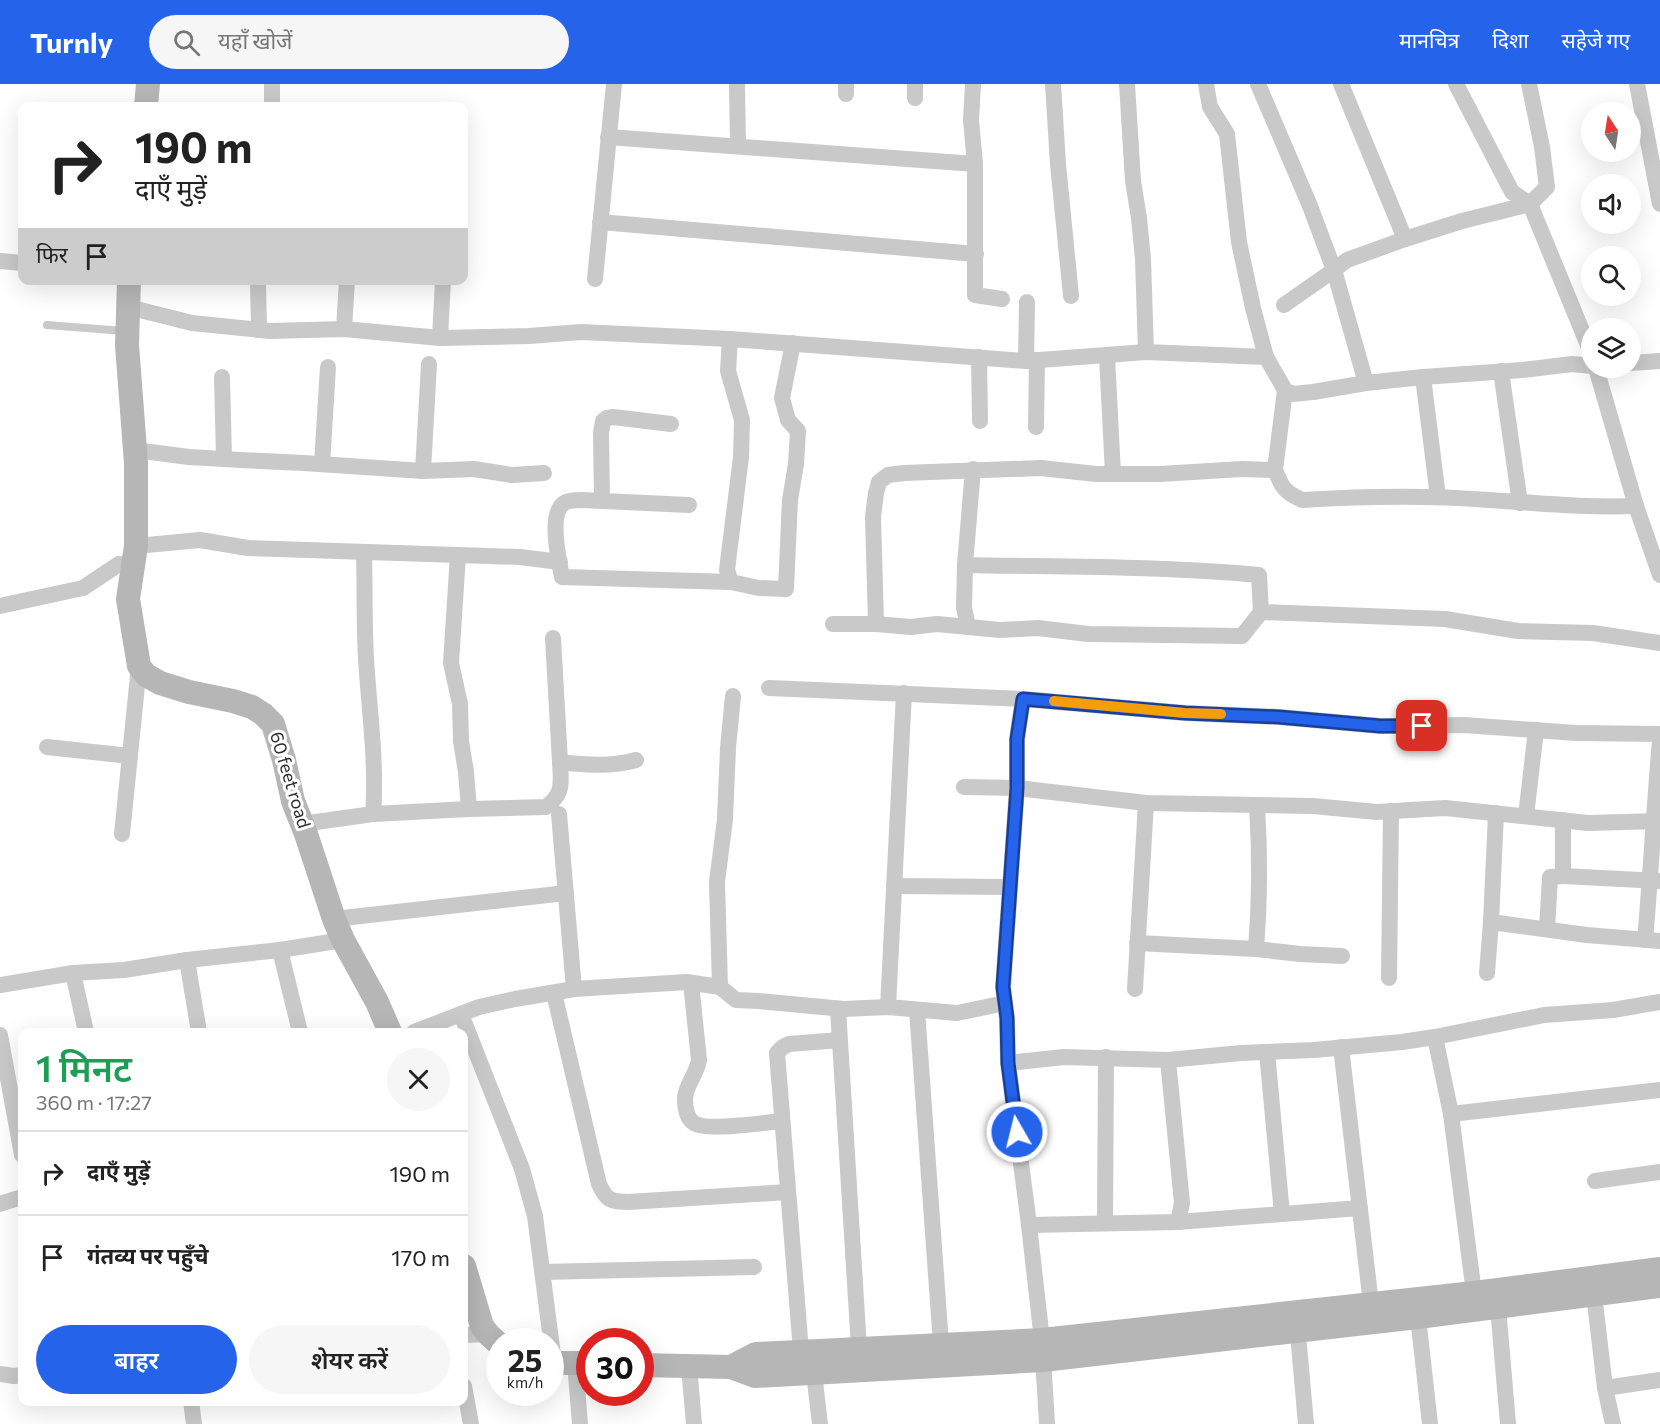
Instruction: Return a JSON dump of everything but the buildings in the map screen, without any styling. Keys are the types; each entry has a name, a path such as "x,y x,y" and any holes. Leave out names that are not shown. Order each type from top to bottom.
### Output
{"street":[{"path":"146,102 148,84"},
{"path":"272,84 272,102"},
{"path":"594,279 614,84"},
{"path":"737,84 738,146"},
{"path":"973,84 971,120 975,164 975,295 1002,299"},
{"path":"1053,84 1071,296"},
{"path":"1127,84 1133,181 1143,259 1146,352"},
{"path":"1206,84 1210,107 1227,134 1239,242 1253,308 1266,357 1284,390 1292,394 1366,382 1581,365"},
{"path":"1258,84 1310,206 1334,270 1366,382"},
{"path":"1341,84 1405,239"},
{"path":"1456,84 1512,192 1530,204 1581,328"},
{"path":"1284,305 1347,260 1462,221 1530,204 1547,187 1542,147 1529,84"},
{"path":"1637,84 1660,204"},
{"path":"608,137 975,164"},
{"path":"600,222 976,254"},
{"path":"0,261 18,263"},
{"path":"122,834 140,666 128,599 134,556 135,450 127,345 129,285"},
{"path":"258,285 259,330"},
{"path":"344,329 347,285"},
{"path":"440,338 443,285"},
{"path":"1027,302 1036,427"},
{"path":"127,319 192,323 270,332 344,329 440,338 581,332 793,343 1031,361 1146,352 1266,357"},
{"path":"730,339 728,371 742,420 741,458 727,564 728,577 731,582"},
{"path":"689,505 582,500 562,504 557,511 555,523 562,577 731,582 759,588 786,590 790,500 796,464 798,431 788,420 782,398 793,343"},
{"path":"1107,356 1113,474"},
{"path":"979,357 980,421"},
{"path":"1641,362 1660,361"},
{"path":"423,471 429,364"},
{"path":"322,464 328,367"},
{"path":"1501,371 1520,503"},
{"path":"222,377 224,459"},
{"path":"1423,377 1438,497"},
{"path":"1599,378 1636,506 1660,575"},
{"path":"1284,390 1275,470 1282,487 1289,495 1302,500 1388,496 1603,507 1636,506"},
{"path":"602,501 601,433 603,422 613,417 671,424"},
{"path":"135,450 224,459 423,471 474,470 512,475 544,473"},
{"path":"876,624 873,517 879,482 888,475 904,472 1041,468 1096,474 1275,470"},
{"path":"968,627 964,607 965,565 973,470"},
{"path":"0,606 83,588 134,556 200,540 248,548 520,557 560,562"},
{"path":"364,552 366,657 375,790 373,814"},
{"path":"458,555 451,663 460,705 461,741 469,809"},
{"path":"834,624 911,627 937,624 1000,630 1038,628 1088,634 1242,636 1262,612 1259,575 1195,570 965,565"},
{"path":"1262,612 1445,619 1518,631 1593,633 1660,643"},
{"path":"302,824 373,814 546,807 556,800 561,791 553,638"},
{"name":"60 feet road","path":"140,666 147,675 160,683 252,707 273,724 278,736 293,801 338,929 388,1028"},
{"path":"769,688 1023,699 1380,726 1464,726 1576,733 1660,734"},
{"path":"888,1007 904,693"},
{"path":"720,987 717,882 725,819 733,696"},
{"path":"1023,699 1017,739 1017,788 1003,987 1008,1063 1029,1225 1047,1424"},
{"path":"1526,816 1536,730"},
{"path":"1491,922 1587,935 1653,940 1660,741"},
{"path":"47,747 130,756"},
{"path":"560,762 587,765 624,764 636,760"},
{"path":"964,788 1017,788 1146,803 1313,806 1377,812 1445,808 1588,823 1656,822"},
{"path":"1135,989 1146,803"},
{"path":"1256,949 1260,849 1257,806"},
{"path":"1389,978 1392,811"},
{"path":"1487,973 1496,813"},
{"path":"559,814 574,989"},
{"path":"1563,820 1563,876"},
{"path":"1547,929 1550,876 1655,881"},
{"path":"894,886 1010,887"},
{"path":"0,985 73,973 124,970 187,960 280,950 338,929 566,893"},
{"path":"1137,944 1256,949 1342,956"},
{"path":"280,950 299,1028"},
{"path":"187,960 198,1028"},
{"path":"73,973 85,1028"},
{"path":"691,983 699,1060 698,1068 685,1096 688,1116 699,1126 781,1121"},
{"path":"424,1028 461,1014 506,1001 574,989 691,983 720,987 736,1000 838,1009 888,1007 957,1013 1005,1003"},
{"path":"554,993 599,1184 609,1199 628,1202 788,1192"},
{"path":"1008,1063 1064,1057 1168,1060 1341,1047 1435,1037 1544,1015 1613,1010 1660,1002"},
{"path":"838,1009 859,1348"},
{"path":"917,1010 941,1344"},
{"path":"461,1014 467,1028"},
{"path":"468,1032 522,1169 535,1216 542,1272 567,1363 580,1424"},
{"path":"0,1035 18,1133"},
{"path":"1435,1037 1451,1114 1474,1293"},
{"path":"801,1352 777,1053 789,1044 840,1040"},
{"path":"1341,1047 1371,1304"},
{"path":"1267,1052 1282,1214"},
{"path":"1105,1223 1106,1058"},
{"path":"1168,1060 1182,1203 1178,1222"},
{"path":"1451,1114 1660,1090"},
{"path":"1595,1181 1660,1172"},
{"path":"0,1204 18,1198"},
{"path":"1029,1225 1178,1222 1360,1208"},
{"path":"542,1272 754,1267"},
{"path":"1297,1322 1371,1304 1660,1269"},
{"path":"468,1279 482,1326 486,1331"},
{"path":"654,1365 731,1367 755,1376 814,1373 1297,1322 1418,1317 1660,1286"},
{"path":"1594,1294 1605,1388 1613,1424"},
{"path":"1498,1307 1508,1424"},
{"path":"1418,1317 1430,1424"},
{"path":"1297,1322 1306,1424"},
{"path":"468,1336 486,1339"},
{"path":"731,1367 756,1354 859,1348 941,1344 1042,1350"},
{"path":"689,1366 694,1424"},
{"path":"814,1373 820,1424"},
{"path":"0,1374 18,1376"},
{"path":"1605,1388 1660,1380"},
{"path":"191,1406 194,1424"},
{"path":"468,1406 471,1424"}],"lane":[{"path":"47,325 127,319"}],"slow traffic":[{"path":"1054,701 1221,714"}],"route":[{"path":"1017,1132 1008,1063 1007,1018 1003,987 1017,788 1017,739 1023,699 1185,713 1279,717 1380,726 1422,726"}]}
